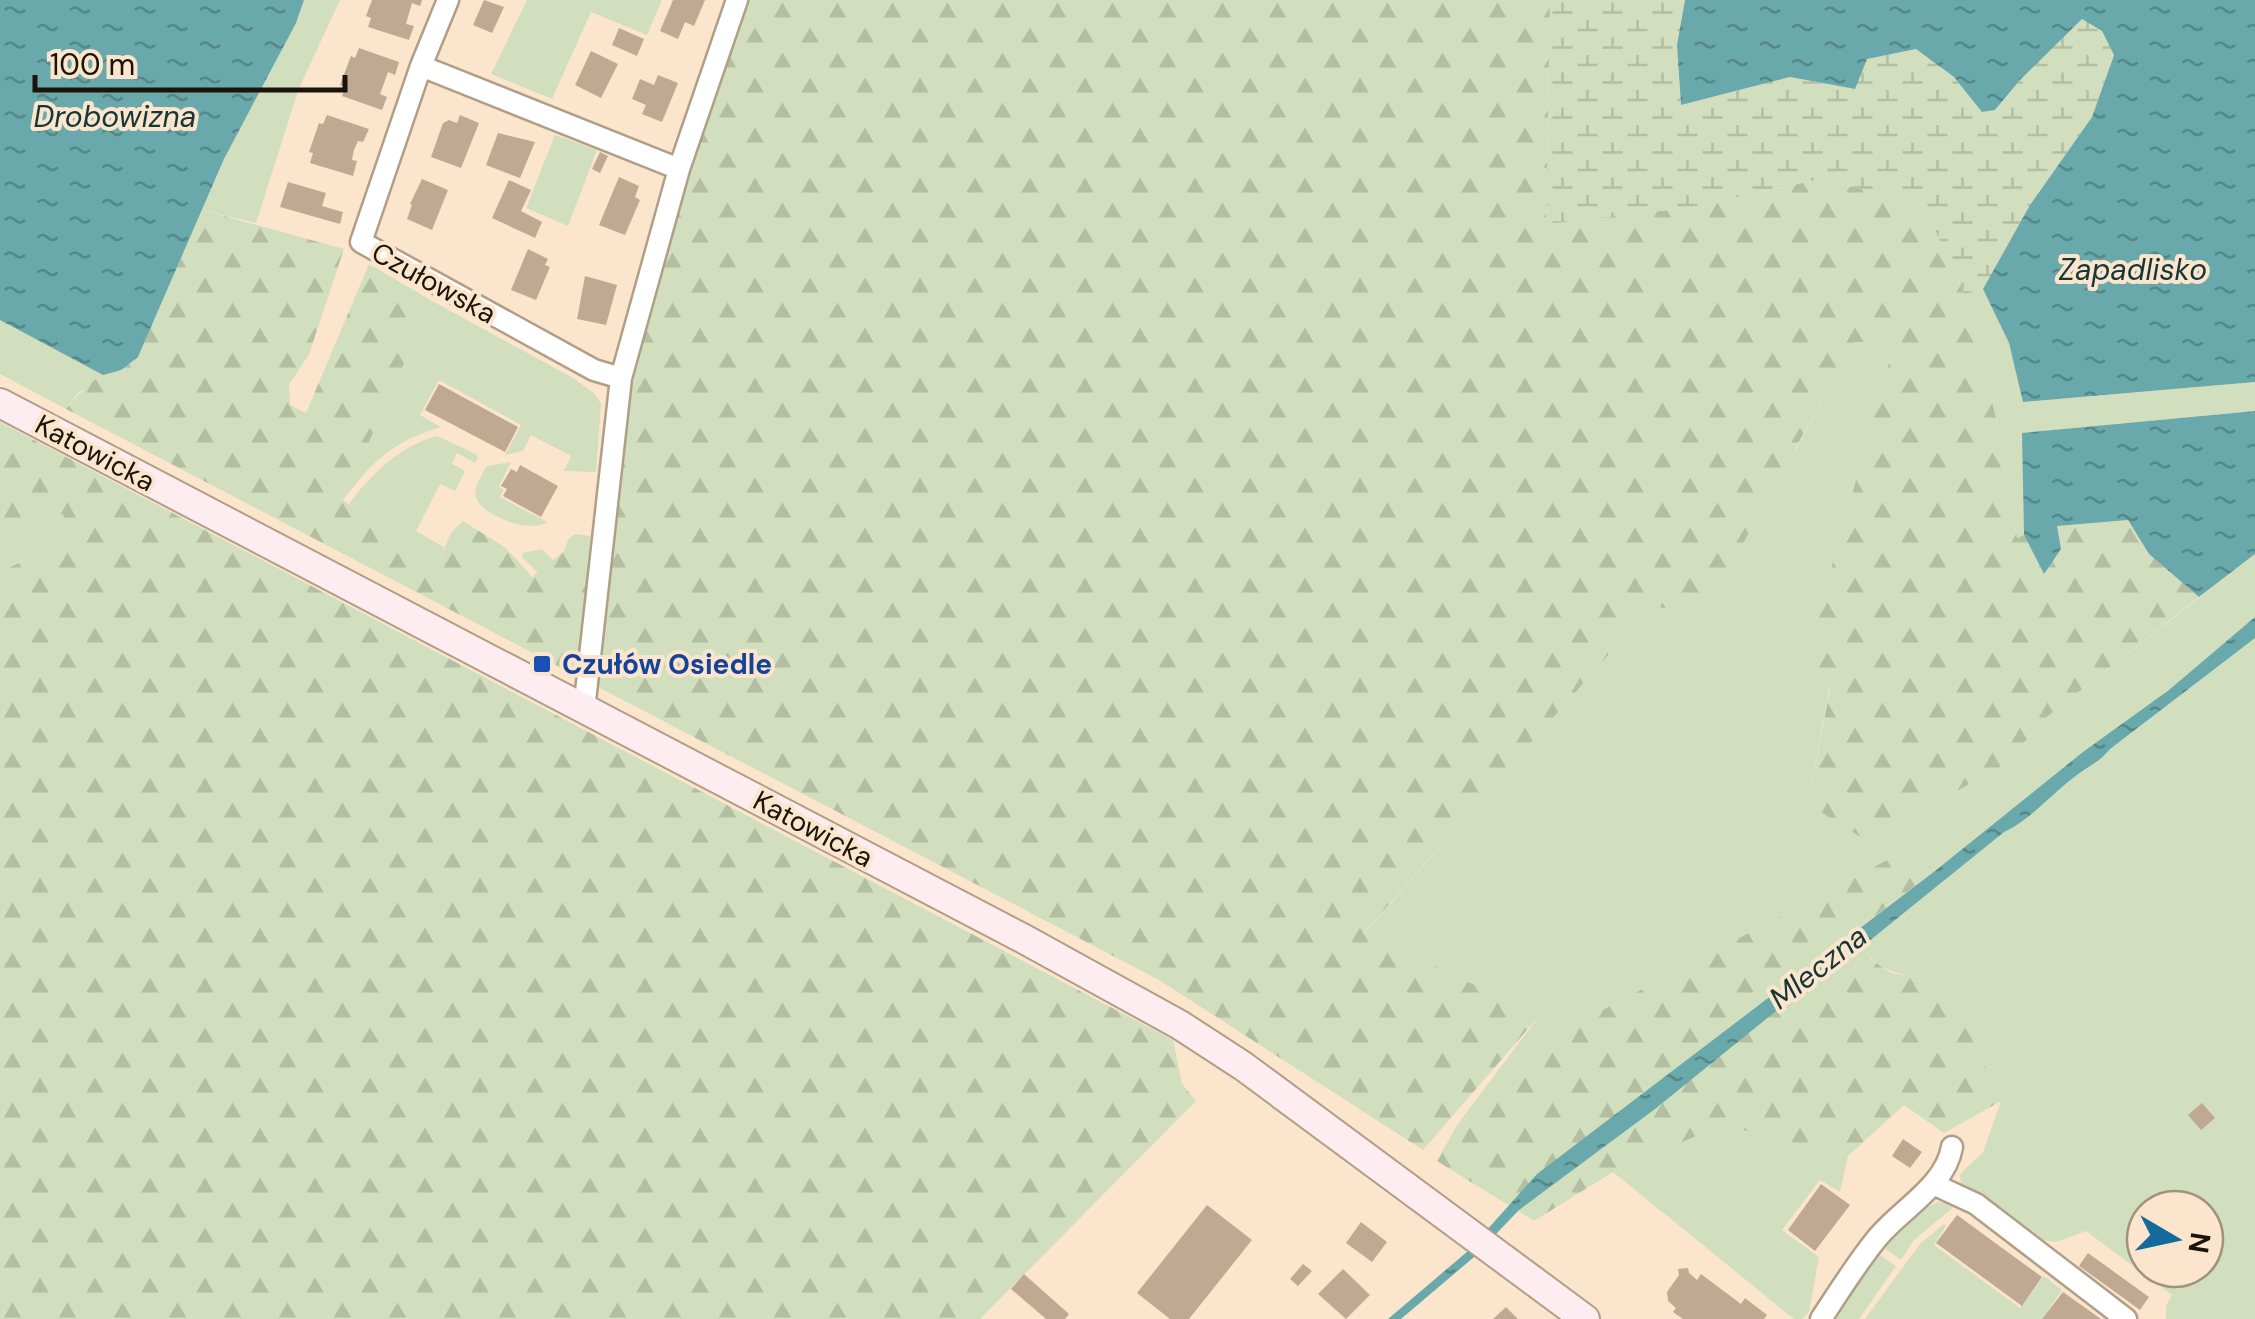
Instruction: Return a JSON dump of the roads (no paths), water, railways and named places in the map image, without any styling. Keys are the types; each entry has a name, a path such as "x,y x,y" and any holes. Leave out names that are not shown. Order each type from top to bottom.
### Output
{"main road":[{"name":"Katowicka","path":"0,404 1024,938 1180,1025 1284,1094 1586,1319"}],"street":[{"name":"Czułowska","path":"448,0 361,242 594,370 621,378"},
{"path":"584,710 621,378 678,169 737,0"},
{"path":"422,66 678,169"},
{"path":"1821,1319 1876,1239 1933,1184 1951,1155 1952,1146"},
{"path":"1933,1184 1976,1204 2126,1319"}],"water":[{"name":"Drobowizna","path":"0,0 304,0 296,23 224,159 138,357 121,370 103,375 0,320"},
{"name":"Zapadlisko","path":"1685,0 2255,0 2255,382 2023,402 2009,343 1983,289 2030,205 2092,117 2114,55 2102,31 2082,19 1995,110 1982,112 1954,77 1916,49 1867,59 1855,89 1790,77 1681,105 1677,45"},
{"path":"2255,411 2255,554 2199,597 2149,554 2128,520 2057,526 2061,549 2044,574 2024,535 2022,433"},
{"name":"Mleczna","path":"2255,617 2255,638 1821,980 1808,985 1655,1109 1519,1210 1474,1257 1401,1319 1388,1319 1468,1251 1537,1174 1935,871 2083,752 2169,690"}],"place":[{"name":"Czułów Osiedle","path":"542,664"}]}
